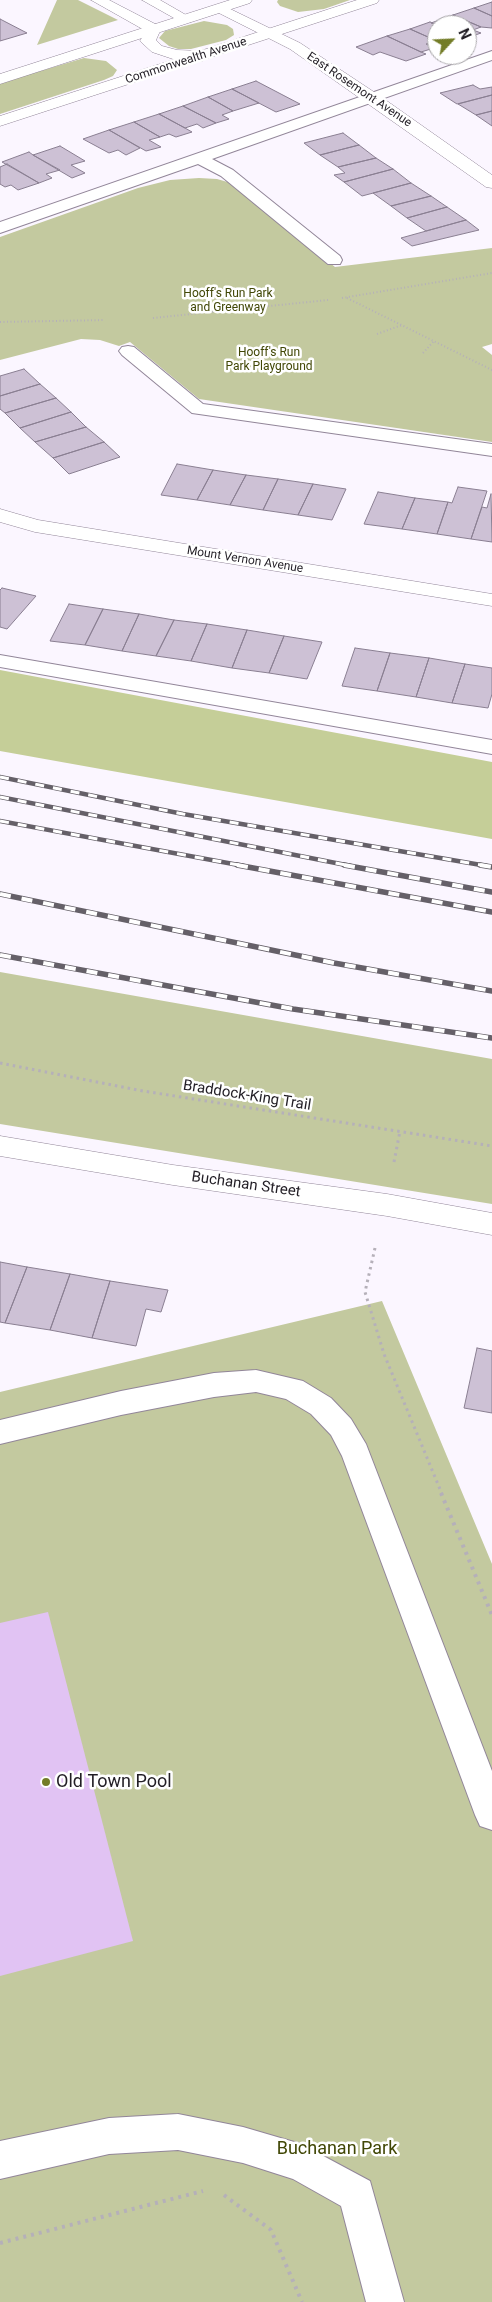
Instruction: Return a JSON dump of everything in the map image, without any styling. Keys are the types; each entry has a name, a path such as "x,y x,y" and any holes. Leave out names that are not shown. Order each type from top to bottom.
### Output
{"street":[{"path":"98,0 154,29"},
{"path":"149,0 186,19"},
{"path":"0,79 245,0"},
{"name":"Commonwealth Avenue","path":"0,122 372,0"},
{"name":"East Rosemont Avenue","path":"220,8 295,46 371,97 492,183"},
{"path":"154,29 148,40 157,49 176,55 202,56"},
{"name":"Mount Vernon Avenue","path":"0,514 35,526 492,600"},
{"name":"Buchanan Street","path":"0,1146 173,1175 387,1205 492,1224"}],"lane":[{"path":"0,228 492,55"},
{"path":"199,158 226,173 334,260"},
{"path":"128,351 198,409 492,450"},
{"path":"0,661 492,748"},
{"path":"0,1432 121,1403 214,1385 256,1381 293,1389 320,1406 341,1427 356,1453 492,1815"},
{"path":"0,2160 109,2136 178,2132 243,2145 301,2163 357,2194 385,2302"}],"path":[{"path":"338,298 492,273"},
{"path":"346,298 492,370"},
{"path":"144,319 330,300"},
{"path":"0,322 106,320"},
{"path":"377,334 402,326"},
{"path":"423,353 434,342"},
{"name":"Braddock-King Trail","path":"0,1063 143,1091 492,1146"},
{"path":"400,1131 387,1205 365,1292 384,1354 492,1614"},
{"path":"215,2188 271,2230 302,2302"},
{"path":"0,2243 206,2190"}],"green space":[{"path":"57,0 78,0 118,20 37,45"},
{"path":"278,0 350,0 324,9 298,12 280,6 277,2"},
{"path":"204,21 227,25 233,29 234,35 226,40 191,49 178,49 169,46 159,38 165,31"},
{"path":"84,58 106,61 117,70 113,76 104,80 0,114 0,83"},
{"name":"Hooff's Run Park and Greenway","path":"217,179 231,183 335,267 492,248 492,344 482,347 492,355 492,442 199,399 130,342 119,346 100,340 81,339 0,360 0,237 138,188 170,180"},
{"path":"0,670 492,762 492,839 0,751"},
{"path":"0,972 492,1059 492,1204 0,1124"},
{"name":"Old Town Pool","path":"382,1301 492,1564 492,2302 0,2302 0,1392"}],"shaded area":[{"name":"Old Town Pool","path":"48,1612 133,1941 0,1976 0,1623"}],"building":[{"path":"492,2 492,16 474,8"},
{"path":"474,8 492,16 492,28 477,25 477,15 453,15"},
{"path":"0,19 27,33 0,41"},
{"path":"427,23 427,37 410,29"},
{"path":"410,29 427,37 427,50 421,52 387,36"},
{"path":"387,36 426,54 406,61 380,52 373,55 356,47"},
{"path":"256,81 300,104 276,112 232,89"},
{"path":"473,85 480,89 492,87 492,95 457,104 440,93"},
{"path":"232,89 259,103 233,111 208,97"},
{"path":"492,95 492,111 476,115 458,104"},
{"path":"208,97 233,111 222,115 229,119 216,123 183,106"},
{"path":"183,106 216,123 203,128 197,124 185,128 159,114"},
{"path":"492,111 492,126 476,115"},
{"path":"159,114 192,132 176,137 169,134 160,137 134,122"},
{"path":"134,122 160,137 149,140 161,147 146,151 109,130"},
{"path":"109,130 140,148 126,155 118,150 109,153 83,139"},
{"path":"343,133 359,145 320,155 304,143"},
{"path":"359,145 376,158 338,167 320,155"},
{"path":"60,146 85,161 71,165 85,173 72,178 33,155"},
{"path":"29,152 60,170 46,174 52,178 39,183 2,162"},
{"path":"376,158 393,169 344,182 334,175 345,173 338,167"},
{"path":"7,164 39,183 18,190 11,185 5,187 0,184 0,167"},
{"path":"393,169 411,183 362,196 344,182"},
{"path":"411,183 431,196 391,206 373,193"},
{"path":"431,196 447,207 407,218 391,206"},
{"path":"447,207 466,220 426,231 407,218"},
{"path":"466,220 479,230 412,246 401,238"},
{"path":"24,369 40,384 0,396 0,376"},
{"path":"40,384 56,398 5,413 0,409 0,396"},
{"path":"56,398 71,412 20,428 5,413"},
{"path":"71,412 86,427 35,442 20,428"},
{"path":"86,427 104,442 53,458 35,442"},
{"path":"104,442 120,457 69,474 53,458"},
{"path":"177,464 213,470 197,500 161,495"},
{"path":"213,470 246,475 230,505 197,500"},
{"path":"246,475 278,479 263,510 230,505"},
{"path":"278,479 313,484 298,515 263,510"},
{"path":"313,484 346,489 332,520 298,515"},
{"path":"458,487 487,491 471,539 437,534 448,502 452,503"},
{"path":"378,492 415,498 402,529 364,524"},
{"path":"491,494 492,542 471,539 482,507 487,508"},
{"path":"415,498 448,502 437,534 402,529"},
{"path":"2,588 36,596 7,629 0,627 0,590"},
{"path":"69,604 103,609 85,645 50,641"},
{"path":"103,609 139,614 122,651 85,645"},
{"path":"139,614 174,620 156,656 122,651"},
{"path":"174,620 207,624 191,661 156,656"},
{"path":"207,624 247,630 232,668 191,661"},
{"path":"247,630 284,636 269,673 232,668"},
{"path":"284,636 322,642 307,679 269,673"},
{"path":"355,648 390,653 377,691 342,686"},
{"path":"390,653 429,658 416,697 377,691"},
{"path":"429,658 465,664 452,703 416,697"},
{"path":"465,664 492,668 492,694 488,708 452,703"},
{"path":"0,1262 27,1267 5,1323 0,1322"},
{"path":"27,1267 70,1274 50,1330 5,1323"},
{"path":"70,1274 110,1281 92,1338 50,1330"},
{"path":"110,1281 168,1290 161,1312 146,1309 136,1346 92,1338"},
{"path":"477,1348 492,1351 492,1413 464,1408"}],"railway":[{"path":"0,777 183,814 487,866"},
{"path":"0,797 351,866"},
{"path":"0,821 244,866"},
{"path":"237,865 492,912"},
{"path":"344,865 492,892"},
{"path":"480,865 492,867"},
{"path":"0,894 334,963 492,991"},
{"path":"0,955 293,1009 492,1038"}],"place":[{"name":"Old Town Pool","path":"46,1782"}],"park label":[{"name":"Hooff's Run Park Playground","path":"269,360"},
{"name":"Buchanan Park","path":"337,2149"}]}
